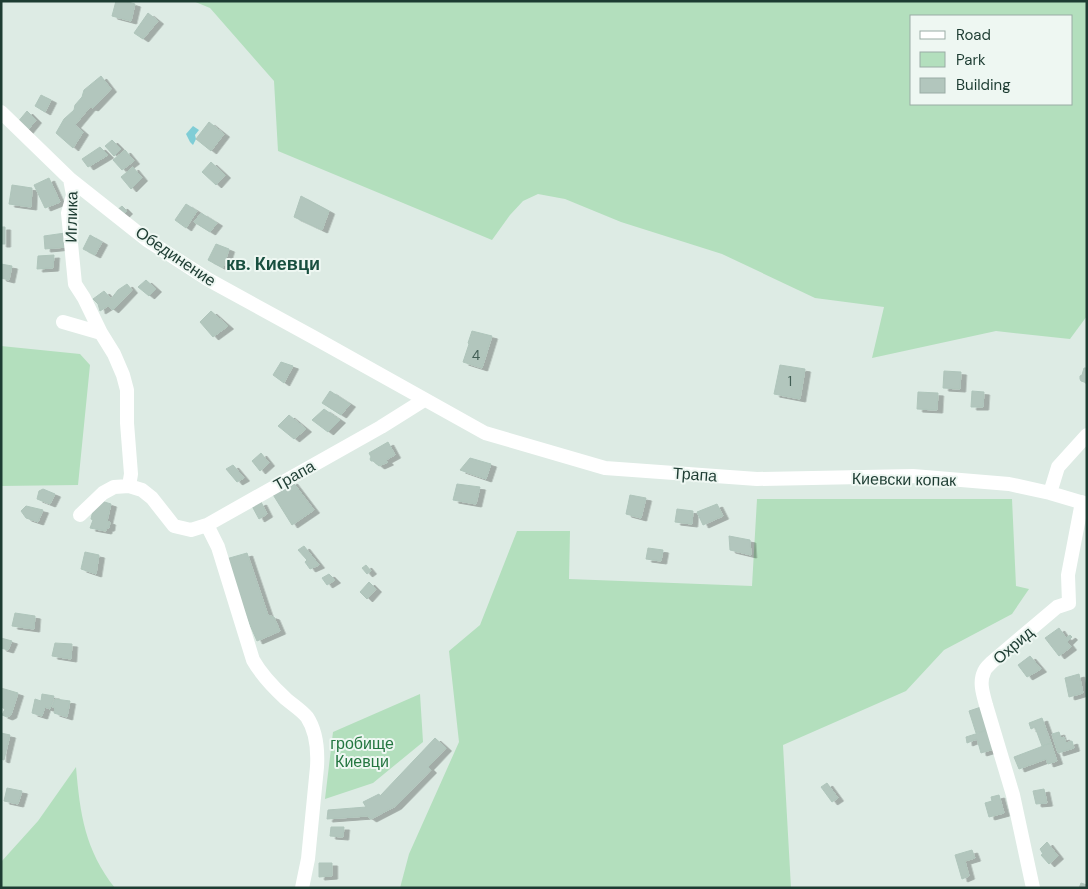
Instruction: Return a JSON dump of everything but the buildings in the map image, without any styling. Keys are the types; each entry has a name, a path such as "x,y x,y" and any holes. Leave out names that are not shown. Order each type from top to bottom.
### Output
{"street":[{"name":"Обединение","path":"1,112 70,179 147,240 209,280 424,400"},
{"name":"Иглика","path":"70,179 73,195 68,213 74,284 84,298 101,333"},
{"path":"63,322 101,333 123,375 127,390 127,423 131,474 129,486"},
{"name":"Трапа","path":"207,525 381,427 424,400 485,433 605,468 756,479"},
{"path":"1050,493 1058,467 1087,435"},
{"name":"Киевски копак","path":"756,479 913,476 1009,484 1084,503"},
{"path":"80,515 103,493 114,487 129,486 142,490 152,498 174,526 191,530 207,525 218,546 253,660 258,670 303,712 308,719 316,740 318,752 317,767 308,858 302,888"},
{"name":"Охрид","path":"1033,888 1013,795 982,692 982,680 984,671 992,662 1057,607 1069,603 1068,575 1084,503"}],"green space":[{"path":"193,1 1087,1 1087,316 1070,339 996,331 872,358 884,307 815,298 722,254 621,222 565,199 538,194 523,201 492,240 278,151 274,81 210,8"},
{"path":"1,346 80,354 90,365 78,485 1,486"},
{"path":"757,499 1012,499 1016,586 1029,589 1012,614 944,650 906,691 783,745 791,888 400,888 409,854 459,742 449,651 480,625 517,531 570,531 569,579 752,586"},
{"name":"гробище Киевци","path":"420,694 423,742 373,783 325,799 333,732"},
{"path":"76,767 82,816 86,831 97,860 115,888 1,888 1,862 38,821"}],"water":[{"path":"193,126 199,130 195,135 196,139 193,145 186,134"}],"district":[{"name":"кв. Киевци","path":"273,264"}]}
